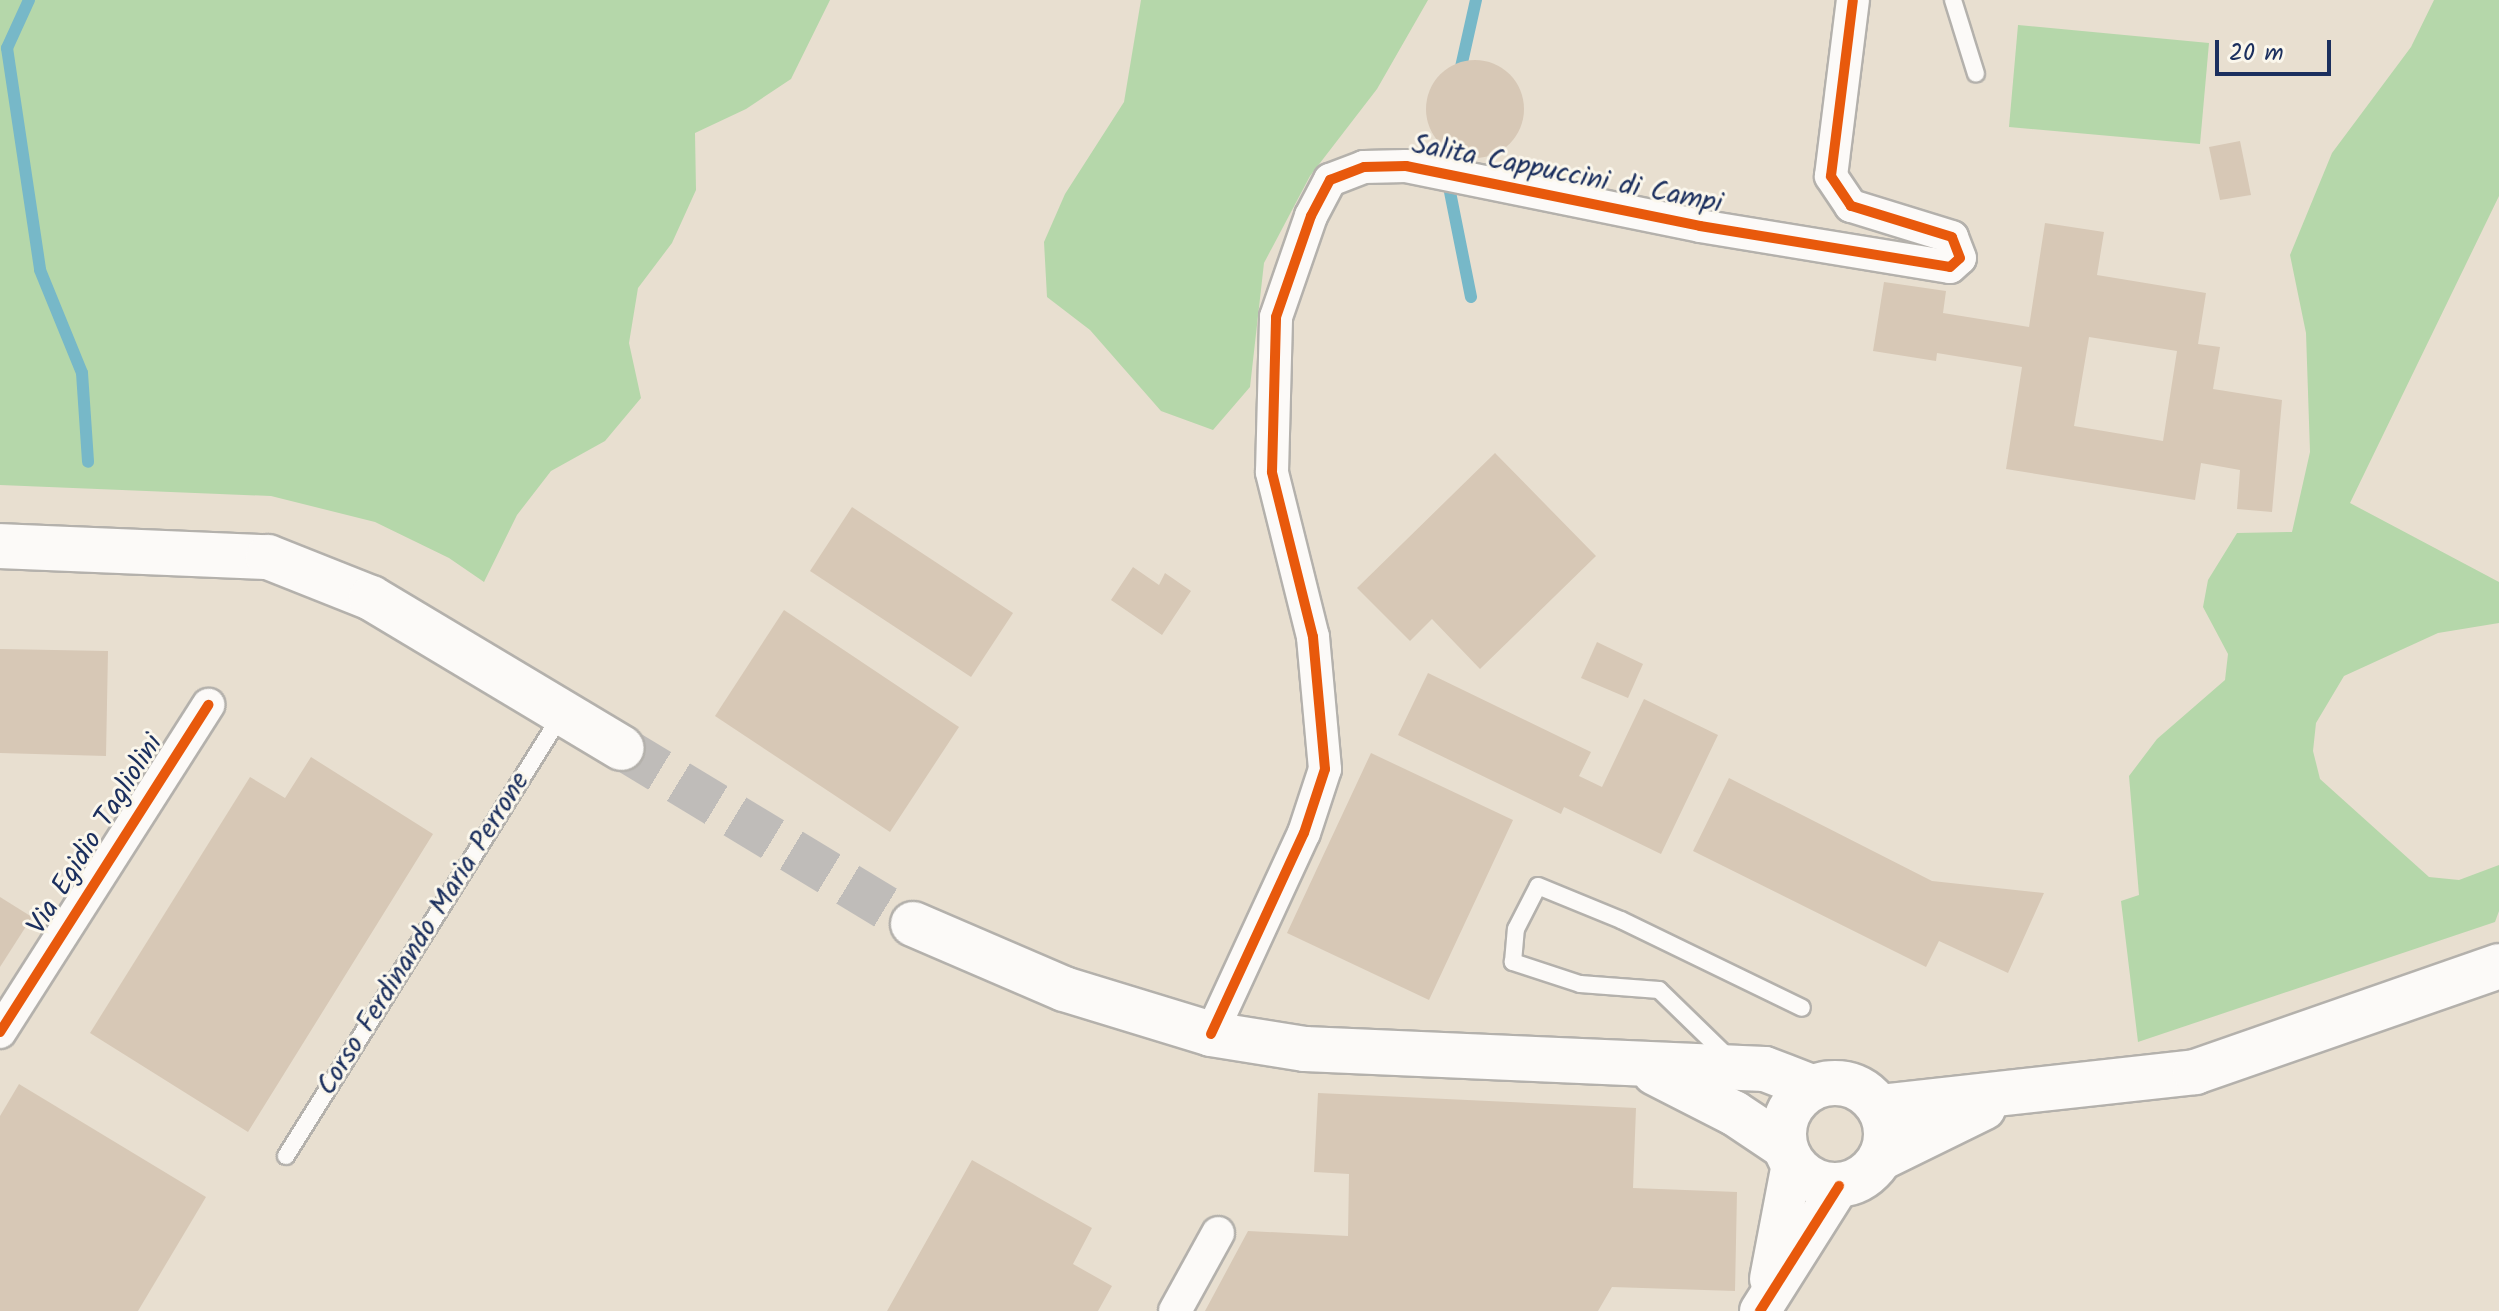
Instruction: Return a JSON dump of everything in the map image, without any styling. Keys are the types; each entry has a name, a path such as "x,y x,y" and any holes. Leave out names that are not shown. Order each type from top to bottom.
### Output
{"main road":[{"path":"0,546 268,557 371,598 622,748"},
{"path":"913,924 1037,979 1211,1034 1305,1049 1765,1069 1812,1087 1850,1084 1879,1107 1886,1141 1881,1158"},
{"path":"1879,1107 2195,1072 2499,966"},
{"path":"1642,1066 1734,1113 1788,1156 1804,1176 1839,1186 1863,1177 1881,1158 1948,1122 2023,1093"},
{"path":"1788,1156 1788,1112 1812,1087"}],"street":[{"name":"Salita Cappuccini di Campi","path":"1211,1034 1304,833 1325,769 1313,637 1272,472 1276,317 1311,216 1330,180 1364,167 1406,166 1700,226 1950,267 1960,258 1952,237 1851,206 1831,176 1853,0"},
{"name":"Via Egidio Tagliolini","path":"0,1032 208,705"},
{"path":"1763,1307 1788,1156"},
{"path":"1763,1307 1839,1186"},
{"path":"1175,1311 1218,1233"}],"lane":[{"path":"1953,0 1976,74"},
{"name":"Corso Ferdinando Maria Perrone","path":"286,1156 563,713"},
{"path":"1740,1069 1659,990 1580,984 1513,962 1516,929 1538,886 1621,920 1802,1008"}],"green space":[{"path":"0,0 830,0 791,79 746,109 695,133 696,190 672,243 638,288 629,343 641,398 605,441 551,471 517,515 484,582 449,558 375,522 271,496 0,485"},
{"path":"1141,0 1428,0 1377,89 1310,176 1264,263 1250,387 1213,430 1161,411 1090,330 1047,297 1044,242 1065,194 1124,102"},
{"path":"2434,0 2499,0 2499,196 2350,503 2499,582 2499,623 2438,633 2344,676 2316,723 2313,751 2320,779 2429,877 2459,880 2499,865 2499,911 2495,922 2138,1042 2121,901 2139,895 2129,776 2157,739 2225,680 2228,654 2203,607 2208,580 2237,533 2292,532 2310,452 2306,333 2290,255 2332,153 2411,47"},
{"path":"2018,25 2209,43 2200,144 2009,127"}],"building":[{"path":"1475,60 1502,68 1516,82 1524,109 1516,136 1502,150 1475,158 1448,150 1434,136 1426,109 1434,82 1448,68"},
{"path":"2240,141 2251,195 2220,200 2209,147"},
{"path":"2045,223 2104,232 2097,275 2206,293 2198,344 2220,347 2213,389 2282,400 2272,512 2237,509 2240,470 2201,463 2195,500 2006,469 2022,367 1937,353 1936,361 1873,351 1884,282 1946,291 1943,313 2029,327","holes":["2089,337 2177,351 2163,441 2074,426"]},
{"path":"1495,453 1596,556 1480,669 1432,619 1410,641 1357,588"},
{"path":"852,507 1013,613 971,677 810,571"},
{"path":"1133,567 1159,585 1165,573 1191,591 1162,635 1111,600"},
{"path":"784,610 959,727 890,832 715,716"},
{"path":"1597,642 1643,664 1628,698 1581,678"},
{"path":"0,649 108,651 106,756 0,753"},
{"path":"1428,673 1591,752 1579,776 1602,787 1644,699 1718,735 1661,854 1564,807 1561,814 1398,735"},
{"path":"1371,753 1513,820 1429,1000 1287,933"},
{"path":"311,757 433,834 248,1132 90,1033 250,777 285,798"},
{"path":"1729,778 1932,881 2044,893 2008,973 1939,941 1926,967 1693,851"},
{"path":"0,897 32,917 0,967"},
{"path":"19,1084 206,1197 138,1311 0,1311 0,1116"},
{"path":"1318,1093 1636,1108 1633,1188 1737,1192 1735,1291 1612,1287 1598,1311 1205,1311 1248,1231 1348,1236 1349,1174 1314,1172"},
{"path":"972,1160 1092,1228 1073,1264 1112,1286 1098,1311 887,1311"}],"waterway":[{"path":"29,0 7,48 40,270 82,373 88,462"},
{"path":"1471,297 1442,152 1476,0"}],"tunnel":[{"path":"622,748 913,924"}],"cycle path":[{"path":"1211,1034 1304,833 1325,769 1313,637 1272,472 1276,317 1311,216 1330,180 1364,167 1406,166 1700,226 1950,267 1960,258 1952,237 1851,206 1831,176 1853,0"},
{"path":"0,1032 208,705"},
{"path":"1760,1311 1839,1186"}]}
